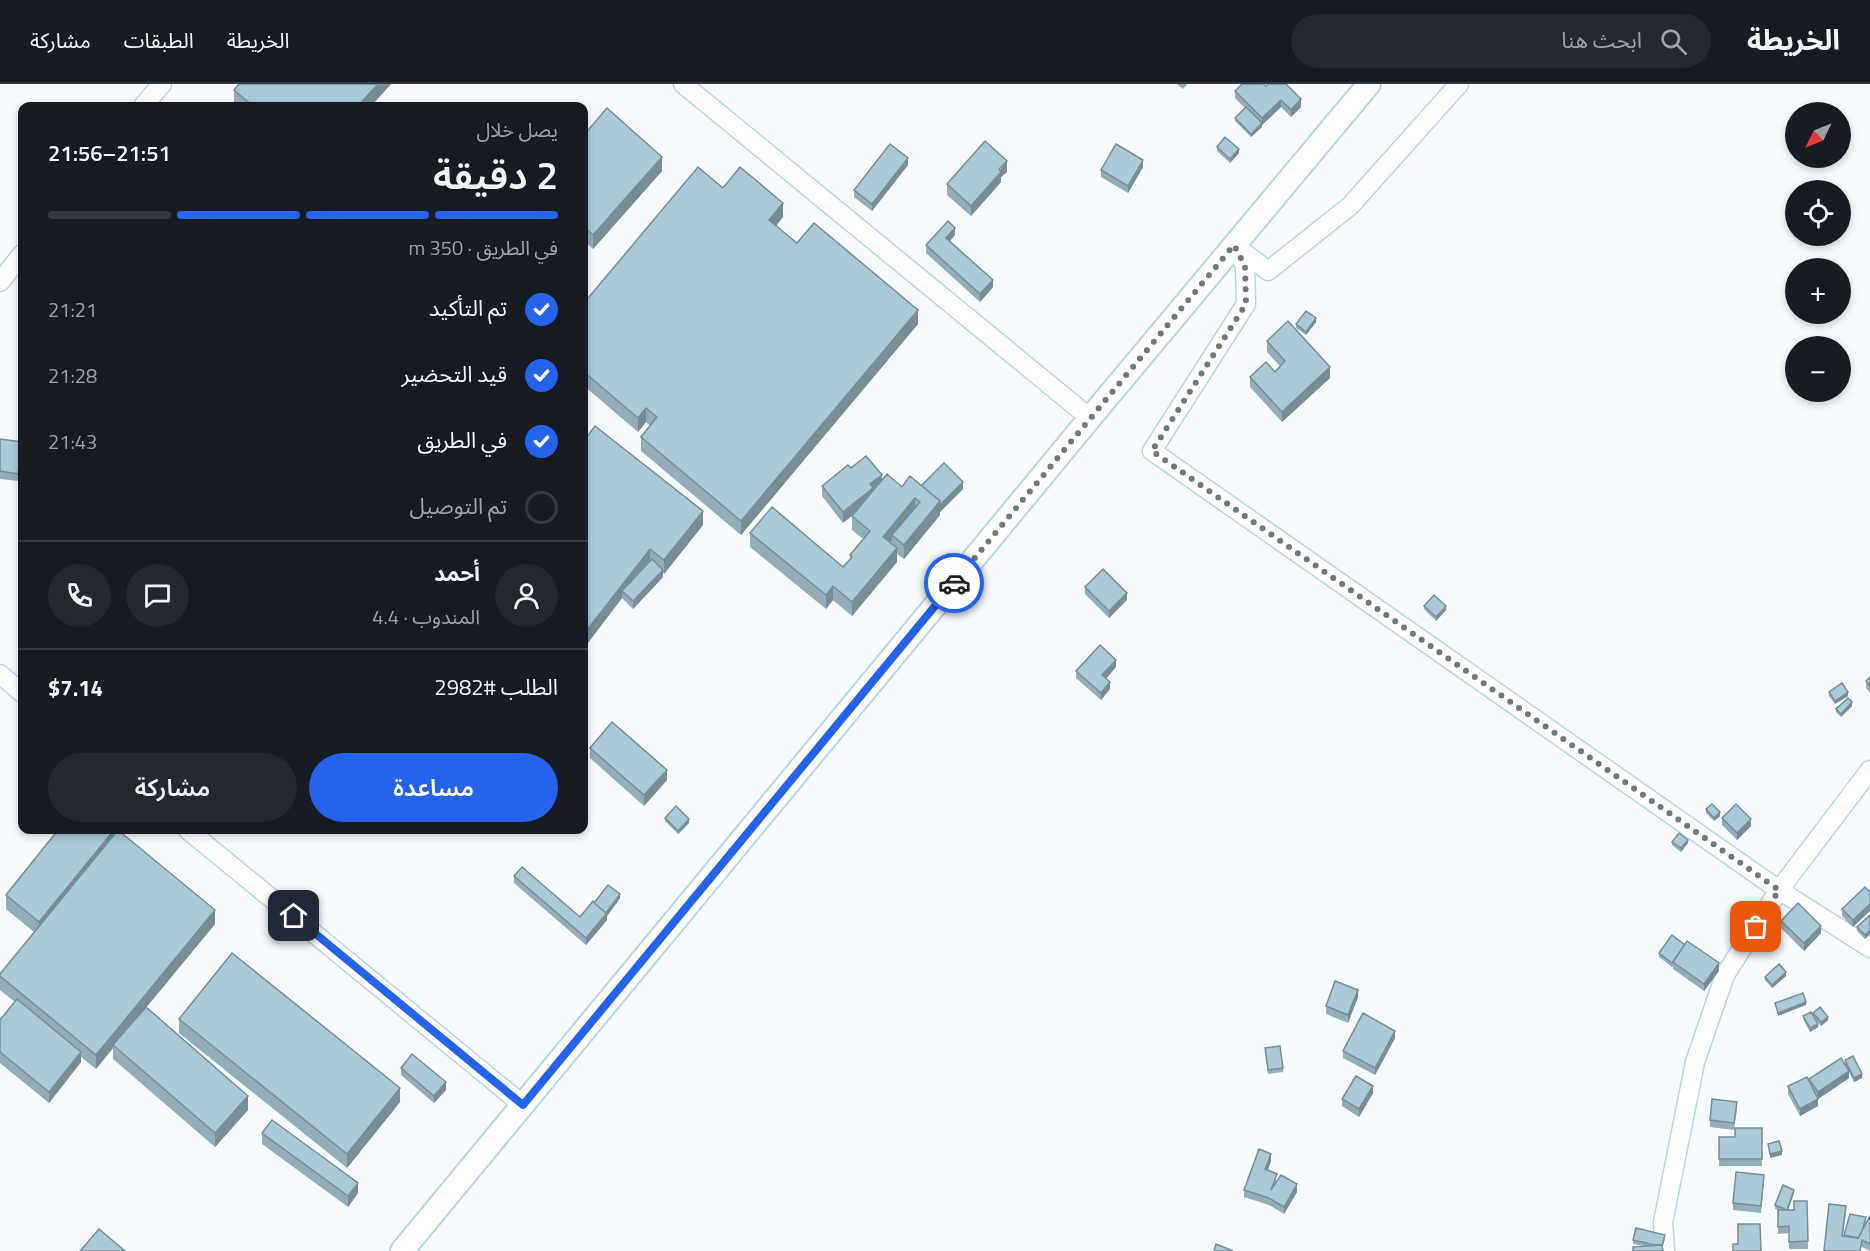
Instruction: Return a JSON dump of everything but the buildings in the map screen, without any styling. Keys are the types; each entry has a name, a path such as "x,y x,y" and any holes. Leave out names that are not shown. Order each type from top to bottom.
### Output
{"street":[{"path":"146,102 162,84"},
{"path":"683,84 1090,418"},
{"path":"402,1251 1369,84"},
{"path":"1234,245 1268,271 1350,206 1460,84"},
{"path":"1234,245 1245,266 1246,304 1152,451 1779,890 1870,948"},
{"path":"0,282 18,260"},
{"path":"0,675 18,690"},
{"path":"1665,1251 1663,1222 1695,1062 1725,975 1779,890 1870,770"},
{"path":"193,834 523,1105"}],"way so far":[{"path":"954,583 1234,245 1245,266 1246,304 1152,451 1779,890 1756,927"}],"route":[{"path":"294,916 523,1105 954,583"}]}
